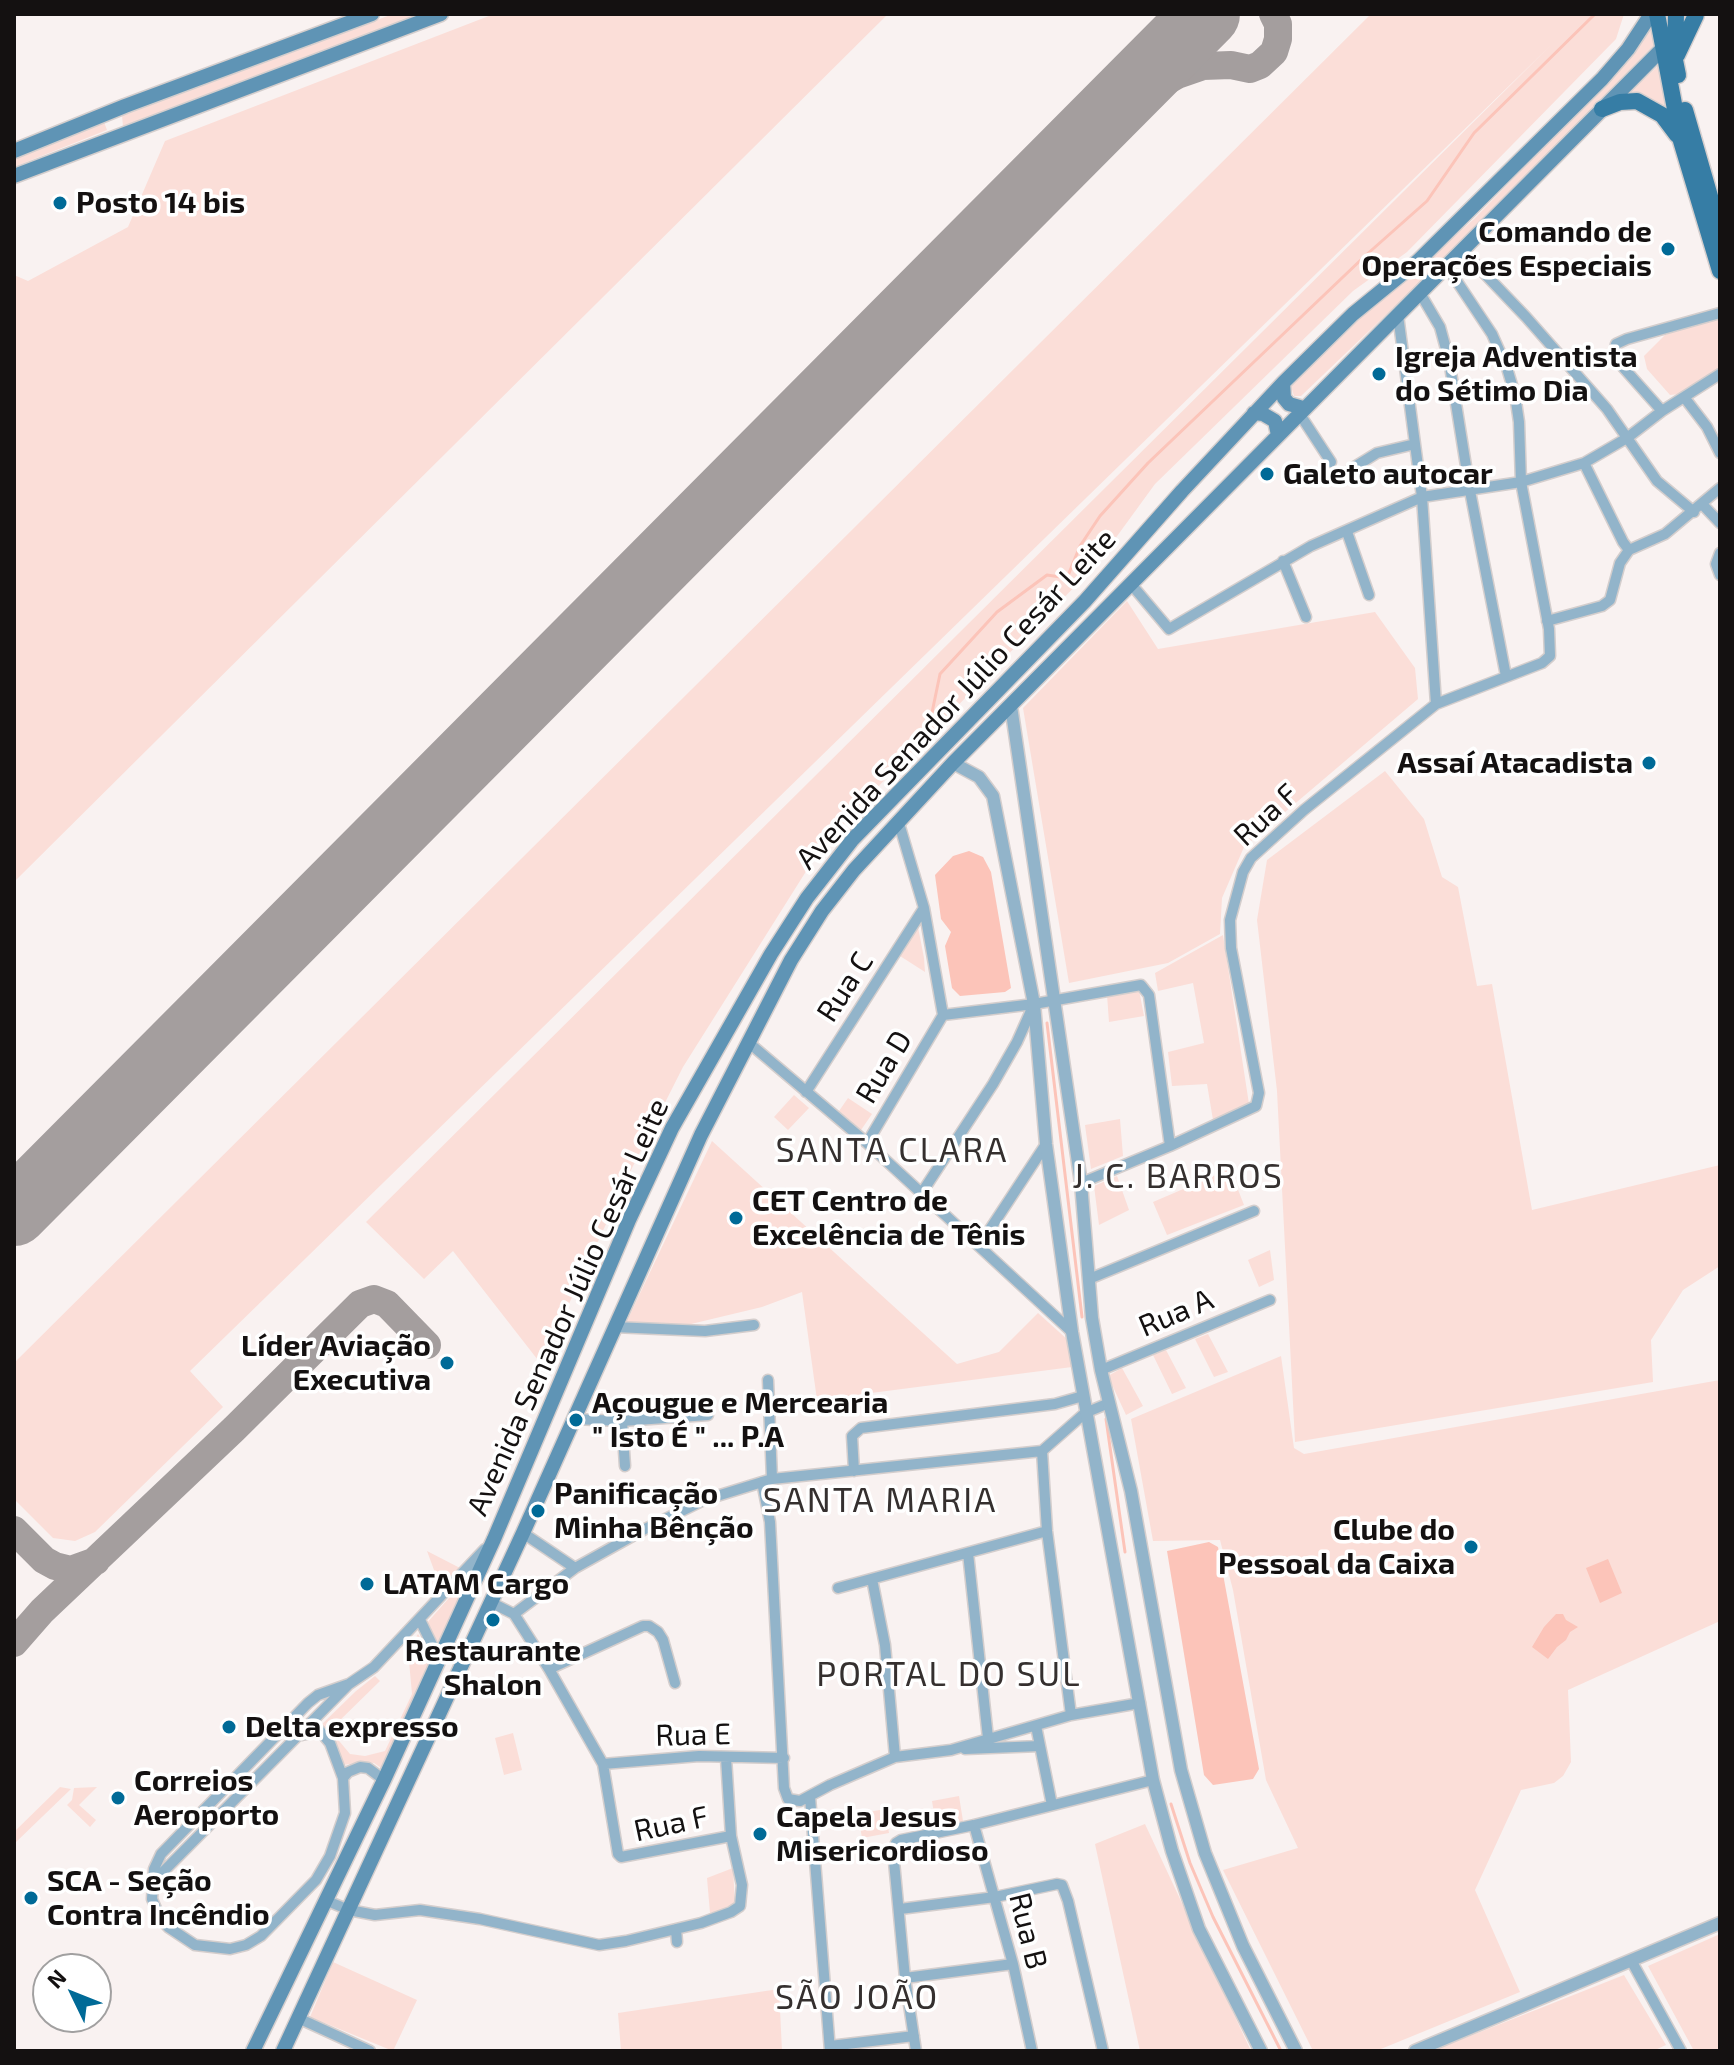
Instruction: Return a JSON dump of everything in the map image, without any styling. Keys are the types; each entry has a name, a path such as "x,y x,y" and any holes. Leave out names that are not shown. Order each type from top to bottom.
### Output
{"main road":[{"path":"14,151 372,14"},
{"path":"14,176 441,14"},
{"name":"Avenida Senador Júlio Cesár Leite","path":"253,2051 384,1780 494,1539 629,1220 672,1128 771,954 807,898 844,851 905,784 1085,601 1254,413 1353,314 1418,261 1602,79 1628,49 1651,14"},
{"path":"1657,14 1671,49 1720,231"},
{"path":"1676,14 1671,49 1681,141 1720,271"},
{"path":"1671,49 1697,14"},
{"name":"Avenida Senador Júlio Cesár Leite","path":"283,2051 523,1533 701,1135 791,960 822,911 898,820 953,763 1602,109 1671,49"},
{"path":"1602,109 1629,101 1649,106 1662,115 1681,141"},
{"path":"105,114 113,126 113,139"},
{"path":"14,141 49,138"},
{"path":"1283,383 1284,398 1301,411"},
{"path":"1254,413 1275,421 1278,435"},
{"path":"629,1220 639,1234 654,1237"},
{"path":"615,1253 630,1256 640,1270"},
{"path":"284,1986 295,1991 301,2011"}],"street":[{"path":"1671,49 1697,14"},
{"path":"1462,250 1607,409 1657,481 1720,523"},
{"path":"1446,265 1492,334 1507,368 1519,422 1521,482 1547,621 1602,606 1610,600 1617,570 1629,550 1665,534 1720,488"},
{"path":"1420,293 1444,340 1455,386 1470,491 1506,676"},
{"path":"1662,411 1613,356 1616,344 1720,313"},
{"path":"1398,315 1422,497 1436,704"},
{"path":"1131,584 1169,629 1283,561 1422,497 1521,482 1584,463 1627,438 1662,411 1720,374"},
{"path":"1684,397 1707,427 1720,453"},
{"path":"1301,411 1331,462"},
{"path":"1351,469 1377,453 1415,444"},
{"path":"1584,463 1629,550"},
{"path":"1347,532 1369,595"},
{"path":"1720,553 1716,564 1720,575"},
{"path":"1283,561 1306,617"},
{"name":"Rua F","path":"1170,1146 1256,1106 1259,1093 1231,948 1230,920 1243,872 1251,858 1436,704 1542,663 1550,656 1547,621"},
{"path":"1011,706 1081,1183 1092,1318 1101,1370 1131,1491 1181,1770 1205,1853 1237,1933 1296,2051"},
{"path":"953,763 979,777 993,796 1034,1004 1046,1144 1072,1332 1153,1780 1172,1851 1199,1929 1261,2051"},
{"path":"898,820 924,908 943,1015 1034,1004 1133,985 1146,989 1170,1146 1081,1183"},
{"name":"Rua C","path":"806,1092 924,908"},
{"path":"921,1194 993,1084 1034,1004"},
{"name":"Rua D","path":"867,1143 943,1015"},
{"path":"748,1042 867,1143 1072,1332"},
{"path":"979,1246 1046,1144"},
{"path":"1089,1279 1254,1211"},
{"name":"Rua A","path":"1101,1370 1270,1300"},
{"path":"614,1327 705,1331 754,1325"},
{"path":"768,1380 767,1480 784,1788 788,1799 800,1801 895,1757 951,1750 1040,1746"},
{"path":"854,1471 852,1436 861,1428 1055,1404 1083,1396"},
{"path":"514,1614 575,1568 704,1500 767,1480 1042,1451 1085,1413 1109,1403"},
{"path":"573,1419 622,1421 708,1415"},
{"path":"622,1421 625,1466"},
{"path":"1042,1451 1047,1531 1071,1715"},
{"path":"838,1588 1047,1531"},
{"path":"523,1533 575,1568"},
{"path":"152,1883 302,1735 349,1684 374,1667 494,1539"},
{"path":"968,1553 988,1738"},
{"path":"872,1579 885,1645 895,1757"},
{"path":"490,1602 514,1614 603,1764"},
{"path":"420,1620 439,1659"},
{"path":"549,1669 649,1626 663,1640 675,1683"},
{"path":"302,1735 320,1731 330,1743 343,1778 345,1813 324,1868 278,1920 246,1945 230,1949 195,1945 160,1918 152,1899 152,1883 161,1854 318,1695 349,1684"},
{"path":"951,1750 1071,1715 1140,1703"},
{"path":"290,1724 302,1735"},
{"path":"1036,1726 1052,1805"},
{"name":"Rua E","path":"603,1764 660,1757 784,1758"},
{"path":"325,1900 349,1910 375,1915 420,1910 480,1919 599,1945 676,1929 731,1912 740,1906 742,1885 731,1836 726,1758"},
{"name":"Rua F","path":"603,1764 621,1857 731,1836"},
{"path":"343,1778 360,1767 368,1768 384,1780"},
{"path":"916,2051 905,1978 893,1851 896,1843 1153,1780"},
{"path":"810,1797 830,2048 914,2036"},
{"name":"Rua B","path":"974,1825 1013,1964 1032,2051"},
{"path":"900,1909 1062,1885 1103,2051"},
{"path":"1415,2051 1720,1923"},
{"path":"676,1929 677,1942"},
{"path":"1632,1962 1681,2051"},
{"path":"905,1978 1013,1964"},
{"path":"301,2011 370,2051"}],"shaded area":[{"path":"393,14 425,14 123,127 122,115"},
{"path":"494,14 888,14 14,882 14,275 28,281 128,227 165,141"},
{"path":"1371,14 1624,14 1616,39 1407,252 1353,291 1155,484 1096,565 864,801 810,865 683,1067 633,1166 541,1364 453,1251 424,1279 366,1222 1552,44 190,1371 223,1407 95,1532 75,1541 53,1538 14,1499 14,1363"},
{"path":"1653,24 1655,44 1477,228 1301,396 1294,396 1290,383 1366,307 1417,269 1474,219 1614,75"},
{"path":"1661,63 1674,120 1628,94"},
{"path":"104,122 107,130 14,167 14,155"},
{"path":"1717,315 1720,324 1720,370 1680,394 1670,395 1647,369 1644,356 1665,335"},
{"path":"1127,601 1158,649 1375,612 1415,668 1418,699 1244,847 1222,898 1220,934 1168,963 1069,983 1023,708"},
{"path":"1385,771 1424,819 1442,877 1458,887 1477,986 1492,984 1532,1210 1720,1165 1720,1266 1683,1290 1651,1340 1653,1382 1295,1442 1277,1091 1257,920 1267,860"},
{"path":"969,851 983,857 991,872 1011,988 1005,992 960,996 952,988 945,946 951,932 941,919 935,875 953,856"},
{"path":"918,927 924,958 925,972 900,956"},
{"path":"1223,935 1249,1104 1213,1120 1207,1084 1172,1086 1168,1052 1204,1043 1193,983 1158,991 1155,973"},
{"path":"1139,990 1144,1016 1109,1022 1107,995"},
{"path":"794,1095 809,1108 788,1130 774,1117"},
{"path":"848,1098 872,1114 861,1130 839,1111"},
{"path":"1120,1119 1123,1156 1091,1169 1085,1125"},
{"name":"CET Centro de Excelência de Tênis","path":"712,1141 957,1364 999,1352 1038,1313 1068,1340 1072,1367 817,1400 802,1292 762,1307 691,1324 645,1326 626,1323"},
{"path":"1230,1169 1244,1205 1167,1235 1153,1202"},
{"path":"1117,1176 1129,1210 1099,1225 1094,1186"},
{"path":"1270,1250 1274,1280 1259,1287 1248,1260"},
{"path":"1208,1334 1228,1372 1214,1377 1195,1339"},
{"path":"1166,1350 1186,1388 1172,1394 1153,1355"},
{"name":"Clube do Pessoal da Caixa","path":"1281,1356 1294,1448 1304,1454 1720,1380 1720,1621 1568,1690 1571,1762 1563,1776 1554,1783 1521,1790 1475,1890 1520,1992 1376,2051 1313,2051 1223,1870 1298,1848 1266,1780 1233,1590 1220,1540 1153,1541 1131,1419"},
{"path":"1122,1368 1143,1406 1126,1415 1108,1376"},
{"path":"1209,1542 1218,1547 1259,1769 1253,1779 1213,1785 1204,1775 1167,1551"},
{"path":"427,1551 460,1568 441,1589"},
{"path":"1608,1559 1622,1593 1600,1603 1586,1568"},
{"path":"456,1590 462,1593 437,1646 426,1624"},
{"path":"1556,1614 1563,1614 1566,1620 1578,1627 1570,1632 1548,1659 1532,1647"},
{"path":"418,1634 430,1656 430,1666 381,1768 364,1762 343,1765 334,1740 320,1726 375,1676 380,1681 330,1730 350,1754 365,1756 385,1751 412,1694 410,1647"},
{"path":"513,1733 522,1770 504,1775 495,1738"},
{"path":"60,1787 71,1789 14,1844 14,1832"},
{"path":"97,1787 79,1805 96,1820 90,1827 67,1805 72,1800 74,1788"},
{"path":"959,1796 963,1821 936,1826 932,1801"},
{"path":"885,1809 889,1833 862,1838 858,1814"},
{"path":"1145,1824 1251,2051 1140,2051 1095,1844"},
{"path":"733,1868 735,1904 731,1909 710,1913 707,1878"},
{"path":"1720,1934 1720,2051 1694,2051 1648,1966"},
{"path":"333,1962 417,2000 393,2051 310,2017"},
{"path":"1624,1975 1666,2045 1653,2051 1432,2051"},
{"path":"779,1989 782,2051 621,2051 618,2013"}],"waterway":[{"path":"929,727 940,674 997,612 1047,575 1067,578 1080,546 1100,516 1148,463 1427,201 1474,133 1595,14"},
{"path":"1047,1023 1082,1317"},
{"path":"1106,1419 1125,1552"},
{"path":"1171,1804 1190,1863 1213,1917 1281,2051"}],"taxiway":[{"path":"1093,131 1121,107 1177,75 1203,66 1231,65 1250,69 1260,65 1274,52 1278,39 1278,24 1273,14"},
{"path":"14,1643 42,1611 234,1429 360,1304 374,1299 387,1304 427,1345"},
{"path":"14,1530 44,1560 55,1566 71,1570 96,1561"}],"runway":[{"path":"14,1212 1206,14"}],"place":[{"name":"Posto 14 bis","path":"60,203"},
{"name":"Comando de Operações Especiais","path":"1668,249"},
{"name":"Igreja Adventista do Sétimo Dia","path":"1379,374"},
{"name":"Galeto autocar","path":"1267,474"},
{"name":"Assaí Atacadista","path":"1649,763"},
{"name":"CET Centro de Excelência de Tênis","path":"736,1218"},
{"name":"Líder Aviação Executiva","path":"447,1363"},
{"name":"Açougue e Mercearia \" Isto É \" ... P.A","path":"576,1420"},
{"name":"Panificação Minha Bênção","path":"538,1511"},
{"name":"Clube do Pessoal da Caixa","path":"1471,1547"},
{"name":"LATAM Cargo","path":"367,1584"},
{"name":"Restaurante Shalon","path":"493,1620"},
{"name":"Delta expresso","path":"229,1727"},
{"name":"Correios Aeroporto","path":"118,1798"},
{"name":"Capela Jesus Misericordioso","path":"760,1834"},
{"name":"SCA - Seção Contra Incêndio","path":"31,1898"}],"district":[{"name":"SANTA CLARA","path":"892,1151"},
{"name":"J. C. BARROS","path":"1178,1177"},
{"name":"SANTA MARIA","path":"880,1501"},
{"name":"PORTAL DO SUL","path":"949,1675"},
{"name":"SÃO JOÃO","path":"857,1998"}]}
